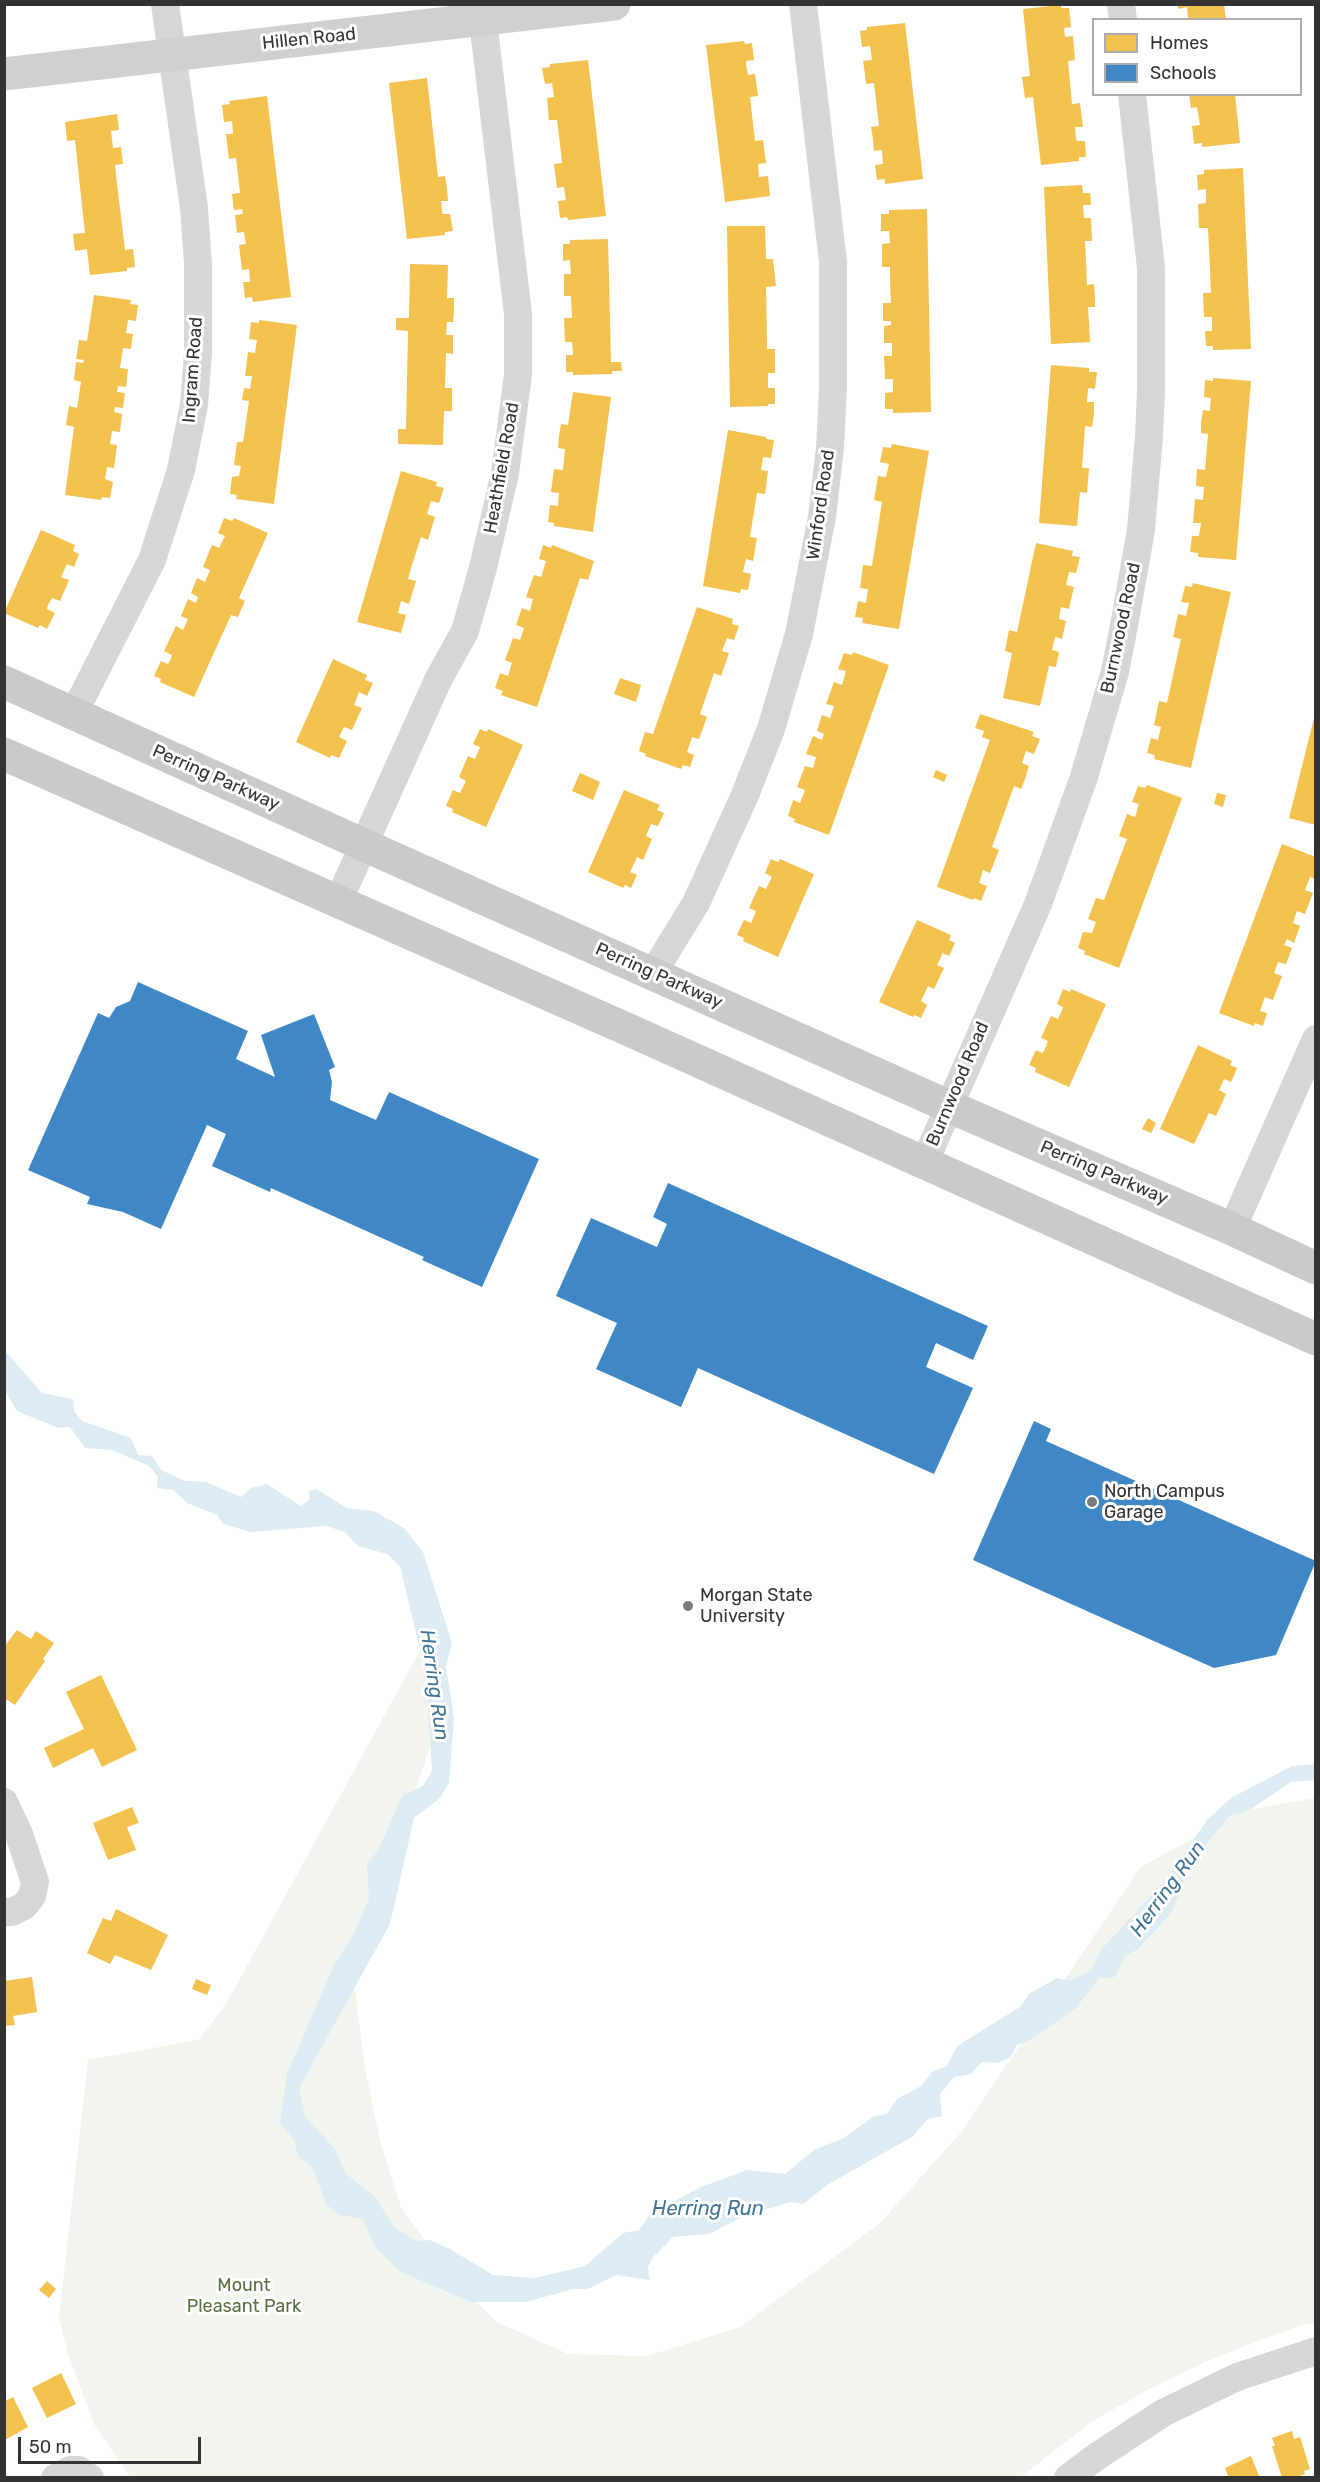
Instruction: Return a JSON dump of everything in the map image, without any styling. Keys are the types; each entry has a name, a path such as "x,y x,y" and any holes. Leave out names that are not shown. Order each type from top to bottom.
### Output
{"main road":[{"name":"Perring Parkway","path":"4,682 948,1106 1232,1229 1316,1268"},
{"path":"4,754 629,1030 1316,1339"}],"street":[{"name":"Ingram Road","path":"74,713 152,560 181,470 194,405 198,352 198,264 194,208 165,4"},
{"name":"Hillen Road","path":"4,75 482,12 614,4"},
{"name":"Winford Road","path":"653,974 696,903 745,795 771,729 799,634 822,517 833,398 833,262 803,4"},
{"name":"Heathfield Road","path":"338,902 438,680 465,631 506,473 518,375 518,314 482,12"},
{"name":"Burnwood Road","path":"924,1164 1045,885 1083,780 1115,672 1140,530 1151,392 1151,268 1132,96"},
{"path":"1232,1229 1316,1039"},
{"path":"4,1802 19,1834 35,1881 32,1896 24,1906 12,1912 4,1912"},
{"path":"1068,2478 1120,2440 1172,2408 1236,2377 1316,2351"},
{"path":"55,2478 70,2470 79,2469 90,2478"}],"green space":[{"name":"Mount Pleasant Park","path":"424,1643 442,1712 353,1974 365,2068 380,2141 401,2207 451,2277 497,2322 568,2354 647,2356 740,2327 880,2223 962,2131 1140,1868 1241,1811 1315,1798 1315,2323 1301,2325 1214,2358 1149,2389 1091,2422 1021,2477 130,2477 94,2424 68,2354 59,2318 88,2060 198,2040 226,2004"}],"water":[{"name":"Herring Run","path":"5,1353 42,1393 73,1399 74,1411 82,1421 131,1438 138,1455 152,1456 161,1470 185,1481 206,1482 241,1497 251,1488 267,1484 301,1506 310,1499 309,1491 316,1489 347,1508 374,1511 404,1528 423,1552 452,1643 446,1667 454,1718 449,1783 440,1798 414,1818 390,1924 299,2088 305,2117 336,2150 345,2173 374,2196 395,2228 416,2241 430,2240 450,2249 493,2275 535,2278 585,2266 623,2233 639,2230 651,2213 701,2187 747,2170 785,2174 814,2150 844,2138 874,2116 887,2114 897,2099 921,2086 933,2071 947,2066 957,2046 1020,2007 1029,1994 1057,1978 1070,1981 1091,1970 1101,1950 1163,1883 1208,1819 1231,1798 1292,1766 1315,1764 1315,1780 1291,1782 1251,1809 1230,1816 1191,1862 1172,1912 1138,1949 1125,1956 1115,1977 1099,1978 1076,2008 1030,2040 1017,2045 1010,2058 997,2063 982,2062 971,2074 954,2077 940,2094 942,2116 928,2119 912,2137 827,2185 803,2204 790,2202 744,2216 709,2234 673,2237 653,2257 648,2267 650,2280 616,2275 588,2289 573,2289 526,2302 471,2302 401,2272 375,2247 363,2219 340,2215 327,2205 312,2167 298,2156 294,2140 280,2123 287,2074 334,1965 355,1932 369,1898 367,1865 379,1849 402,1796 423,1786 432,1771 426,1675 400,1566 387,1554 358,1546 345,1532 326,1526 251,1532 223,1524 217,1515 187,1503 173,1490 157,1488 158,1477 149,1466 112,1450 85,1448 70,1427 58,1428 17,1411 5,1391"}],"building: Homes":[{"path":"1178,4 1224,4 1226,18 1188,18 1187,7 1178,9"},
{"path":"1061,5 1061,8 1069,8 1071,27 1064,28 1065,37 1073,36 1075,60 1068,61 1072,104 1080,103 1083,127 1075,127 1076,138 1077,141 1085,141 1086,157 1079,157 1079,161 1041,165 1033,97 1025,98 1022,77 1030,76 1023,9"},
{"path":"905,23 923,179 885,184 885,179 877,180 875,165 883,164 882,150 874,151 871,127 879,126 874,83 866,84 863,61 872,60 870,46 862,47 860,31 867,30 867,27"},
{"path":"744,41 745,44 752,43 754,60 746,61 746,64 748,75 755,74 758,96 750,97 755,141 763,140 766,163 758,164 759,177 768,176 770,196 725,202 706,45"},
{"path":"588,60 606,216 568,220 567,217 560,218 558,201 566,200 564,187 557,188 554,164 562,163 561,153 557,120 549,120 547,98 554,97 552,83 545,84 542,68 550,67 550,64"},
{"path":"427,78 438,177 445,176 447,188 448,201 441,201 442,212 450,214 453,231 445,232 445,235 407,239 389,83"},
{"path":"267,96 291,297 253,302 252,297 245,298 243,282 250,282 249,269 242,270 239,245 246,244 244,232 237,233 235,215 243,214 242,209 234,210 232,194 240,193 236,158 229,159 226,134 233,134 232,121 224,122 222,105 230,104 229,101"},
{"path":"1189,96 1235,96 1240,143 1202,147 1202,143 1194,144 1192,126 1200,125 1197,107 1191,108"},
{"path":"117,114 119,130 111,131 113,148 121,147 123,164 115,165 117,184 125,250 133,249 135,267 127,268 127,271 90,275 87,249 75,251 73,234 85,233 75,140 67,141 65,122"},
{"path":"1243,168 1251,349 1213,350 1213,346 1206,346 1205,331 1212,331 1212,317 1204,317 1203,293 1211,293 1208,228 1199,228 1198,204 1206,203 1206,189 1198,190 1197,175 1204,174 1204,170"},
{"path":"1082,185 1083,193 1090,193 1091,205 1083,205 1084,218 1091,218 1092,241 1085,241 1087,285 1094,284 1095,297 1095,307 1088,307 1090,342 1051,344 1044,187"},
{"path":"927,209 931,412 893,413 893,409 885,409 885,393 893,392 893,379 885,379 884,356 892,356 892,343 884,343 884,326 891,325 891,321 883,321 883,303 891,303 890,267 882,267 882,244 890,243 889,231 881,231 881,214 889,214 889,210"},
{"path":"727,226 765,226 766,259 773,259 776,286 766,287 767,349 775,349 775,373 768,373 768,388 775,388 775,404 768,404 768,406 730,407"},
{"path":"608,239 611,362 621,362 622,371 612,371 612,374 573,375 573,372 566,372 566,355 573,355 573,352 572,342 565,342 564,318 572,318 571,296 564,296 564,274 571,274 570,260 563,261 563,244 570,244 570,240"},
{"path":"410,264 448,265 447,298 454,298 454,311 453,322 447,322 446,335 453,335 453,354 446,353 445,388 452,388 452,411 444,411 443,445 398,444 398,429 406,429 408,331 396,330 396,318 409,318"},
{"path":"94,295 131,300 130,304 138,305 136,321 128,320 126,333 133,334 131,349 123,348 120,368 128,369 126,387 118,386 117,392 125,393 123,408 115,407 114,412 122,414 120,432 112,431 110,444 117,445 114,468 107,467 105,479 113,482 110,498 102,497 101,500 65,495 74,427 66,425 69,406 77,408 81,382 74,380 76,362 83,363 84,360 76,359 79,340 87,341"},
{"path":"259,320 297,325 274,504 236,499 237,495 230,494 232,477 239,476 241,466 234,465 237,442 243,442 249,401 242,400 244,388 250,389 252,376 245,376 248,352 255,353 257,340 249,339 251,322 259,323"},
{"path":"1051,365 1089,368 1089,372 1097,372 1095,389 1088,388 1087,402 1094,402 1094,414 1092,427 1085,426 1082,468 1089,468 1087,493 1080,492 1077,526 1039,523"},
{"path":"1213,378 1251,381 1236,560 1198,557 1198,553 1190,552 1192,536 1199,536 1201,523 1193,523 1195,499 1203,500 1204,487 1196,486 1197,469 1205,470 1208,434 1201,433 1201,423 1203,410 1210,411 1211,398 1204,397 1205,380 1213,381"},
{"path":"573,392 611,397 593,532 554,526 554,523 548,522 550,505 558,506 559,493 551,492 554,469 563,470 565,449 558,448 559,436 561,424 568,425"},
{"path":"728,430 774,440 771,458 763,457 761,470 768,471 765,494 757,493 750,537 757,538 753,561 746,559 743,572 751,574 748,590 741,589 740,593 703,586"},
{"path":"892,444 929,451 899,629 862,623 863,618 855,617 858,601 866,603 868,589 860,588 863,565 872,566 882,502 874,500 878,476 886,477 889,464 880,462 883,447 891,448"},
{"path":"401,471 437,482 436,486 444,488 439,503 431,501 427,514 435,517 428,540 421,537 411,568 408,579 416,581 409,604 401,601 398,613 406,615 401,633 357,622"},
{"path":"224,518 232,521 234,518 268,533 239,598 245,601 238,617 231,615 194,697 160,682 161,679 154,676 161,661 168,664 171,659 172,655 164,651 176,626 183,630 188,619 181,616 188,599 196,603 198,597 191,593 197,578 205,582 210,570 203,567 212,545 219,548 225,536 218,533"},
{"path":"41,530 75,545 73,551 79,554 74,567 67,564 61,577 69,580 60,601 52,598 48,605 47,609 55,613 47,629 40,625 38,628 4,613"},
{"path":"1036,543 1073,551 1072,556 1080,557 1076,573 1069,572 1066,585 1074,587 1069,609 1061,607 1059,619 1066,621 1062,639 1055,637 1052,650 1059,652 1056,667 1049,666 1040,706 1003,698 1012,653 1005,651 1009,630 1017,632"},
{"path":"543,545 551,548 552,545 594,561 588,580 580,578 537,707 501,695 503,691 495,688 500,673 508,676 512,663 505,660 513,638 520,640 524,628 516,625 522,608 530,611 533,599 526,597 534,575 541,577 546,561 539,559"},
{"path":"1193,583 1231,592 1191,768 1154,759 1155,755 1147,753 1151,738 1158,740 1161,727 1154,725 1159,701 1167,703 1181,639 1173,637 1178,614 1186,616 1189,603 1181,602 1185,586 1192,587"},
{"path":"697,607 733,619 732,624 739,626 734,640 727,638 722,651 729,653 721,676 714,673 700,714 707,717 699,739 692,737 687,752 694,755 690,767 683,765 681,769 645,756 646,754 639,751 645,732 653,734"},
{"path":"853,652 889,665 829,835 794,822 795,819 788,816 793,800 800,803 805,790 797,787 805,766 813,768 816,757 806,754 813,736 822,740 824,734 817,731 822,715 830,718 834,706 826,704 834,682 842,685 846,671 838,669 844,653 852,655"},
{"path":"333,659 367,675 365,680 373,683 367,696 359,692 354,705 362,708 352,730 344,727 339,737 347,741 339,758 331,755 330,758 296,742"},
{"path":"620,678 641,685 636,702 614,694"},
{"path":"980,714 1034,732 1032,736 1040,739 1034,754 1026,751 1022,763 1029,766 1021,789 1014,786 992,847 999,850 990,873 983,870 979,883 987,886 981,901 937,887 990,740 982,737 984,731 975,728"},
{"path":"1316,714 1316,825 1289,818"},
{"path":"480,729 487,732 488,729 523,745 486,827 452,812 453,809 446,806 453,790 460,793 466,781 459,777 468,756 475,759 480,747 473,744"},
{"path":"936,770 947,775 944,782 933,777"},
{"path":"580,773 600,782 593,800 572,791"},
{"path":"1147,785 1182,798 1119,968 1084,954 1085,951 1078,948 1083,932 1092,933 1096,922 1088,919 1096,898 1104,900 1127,839 1119,836 1127,814 1135,817 1139,804 1132,802 1138,786 1145,788"},
{"path":"624,790 660,805 657,810 664,813 658,826 651,824 646,836 652,839 643,860 637,857 630,872 637,875 631,888 625,885 623,888 588,872"},
{"path":"1217,793 1226,795 1223,807 1214,804"},
{"path":"1282,844 1316,857 1316,879 1310,877 1305,890 1313,893 1305,914 1297,911 1293,923 1300,926 1294,943 1287,939 1284,945 1292,948 1286,964 1278,962 1274,973 1282,976 1273,1000 1265,997 1260,1011 1267,1013 1263,1026 1255,1023 1254,1026 1219,1013"},
{"path":"771,859 778,862 780,859 814,874 778,957 743,941 744,938 737,935 744,920 751,923 752,921 756,911 749,908 759,886 766,889 772,877 765,873"},
{"path":"917,920 951,935 949,940 955,943 949,956 942,953 937,965 944,968 934,989 928,986 921,1001 927,1005 921,1018 914,1015 913,1017 879,1002"},
{"path":"1063,989 1070,992 1071,989 1106,1004 1069,1087 1035,1072 1036,1068 1029,1065 1036,1050 1042,1053 1044,1051 1048,1041 1041,1038 1051,1016 1058,1019 1063,1007 1057,1004"},
{"path":"1198,1045 1232,1061 1230,1065 1237,1068 1231,1082 1224,1079 1219,1090 1226,1094 1216,1116 1209,1113 1194,1144 1160,1129"},
{"path":"1148,1118 1156,1123 1151,1133 1142,1129"},
{"path":"17,1630 31,1639 36,1631 54,1643 43,1659 45,1661 15,1705 4,1698 4,1647"},
{"path":"101,1675 137,1750 102,1767 93,1748 53,1768 44,1748 84,1729 66,1692"},
{"path":"132,1807 139,1823 127,1827 136,1850 108,1860 93,1823"},
{"path":"116,1909 168,1935 151,1970 115,1955 110,1964 87,1953 103,1918 111,1921"},
{"path":"32,1977 37,2012 13,2016 15,2025 4,2026 4,1981"},
{"path":"196,1979 211,1985 207,1995 192,1989"},
{"path":"47,2281 56,2289 49,2298 39,2290"},
{"path":"61,2373 76,2404 47,2418 32,2388"},
{"path":"13,2397 28,2427 5,2440 5,2401"},
{"path":"1292,2431 1294,2439 1300,2437 1310,2469 1304,2471 1305,2474 1294,2478 1282,2478 1272,2446 1275,2446 1272,2438"},
{"path":"1251,2456 1260,2478 1229,2478 1225,2468"}],"building: Schools":[{"path":"138,982 248,1031 236,1059 275,1077 261,1035 314,1014 335,1067 329,1070 332,1082 330,1100 376,1120 389,1092 539,1159 482,1287 422,1260 424,1257 271,1188 270,1192 212,1166 226,1134 207,1125 161,1229 123,1212 87,1204 90,1197 28,1170 98,1013 109,1018 116,1007 130,1001"},
{"path":"668,1183 988,1326 973,1360 936,1343 926,1367 973,1388 934,1474 698,1368 681,1407 596,1369 617,1323 556,1296 591,1218 657,1247 667,1224 653,1217"},
{"name":"North Campus Garage","path":"1034,1421 1051,1429 1046,1441 1316,1561 1276,1655 1214,1668 973,1560"}],"place":[{"name":"North Campus Garage","path":"1092,1502"},
{"name":"Morgan State University","path":"688,1606"}]}
